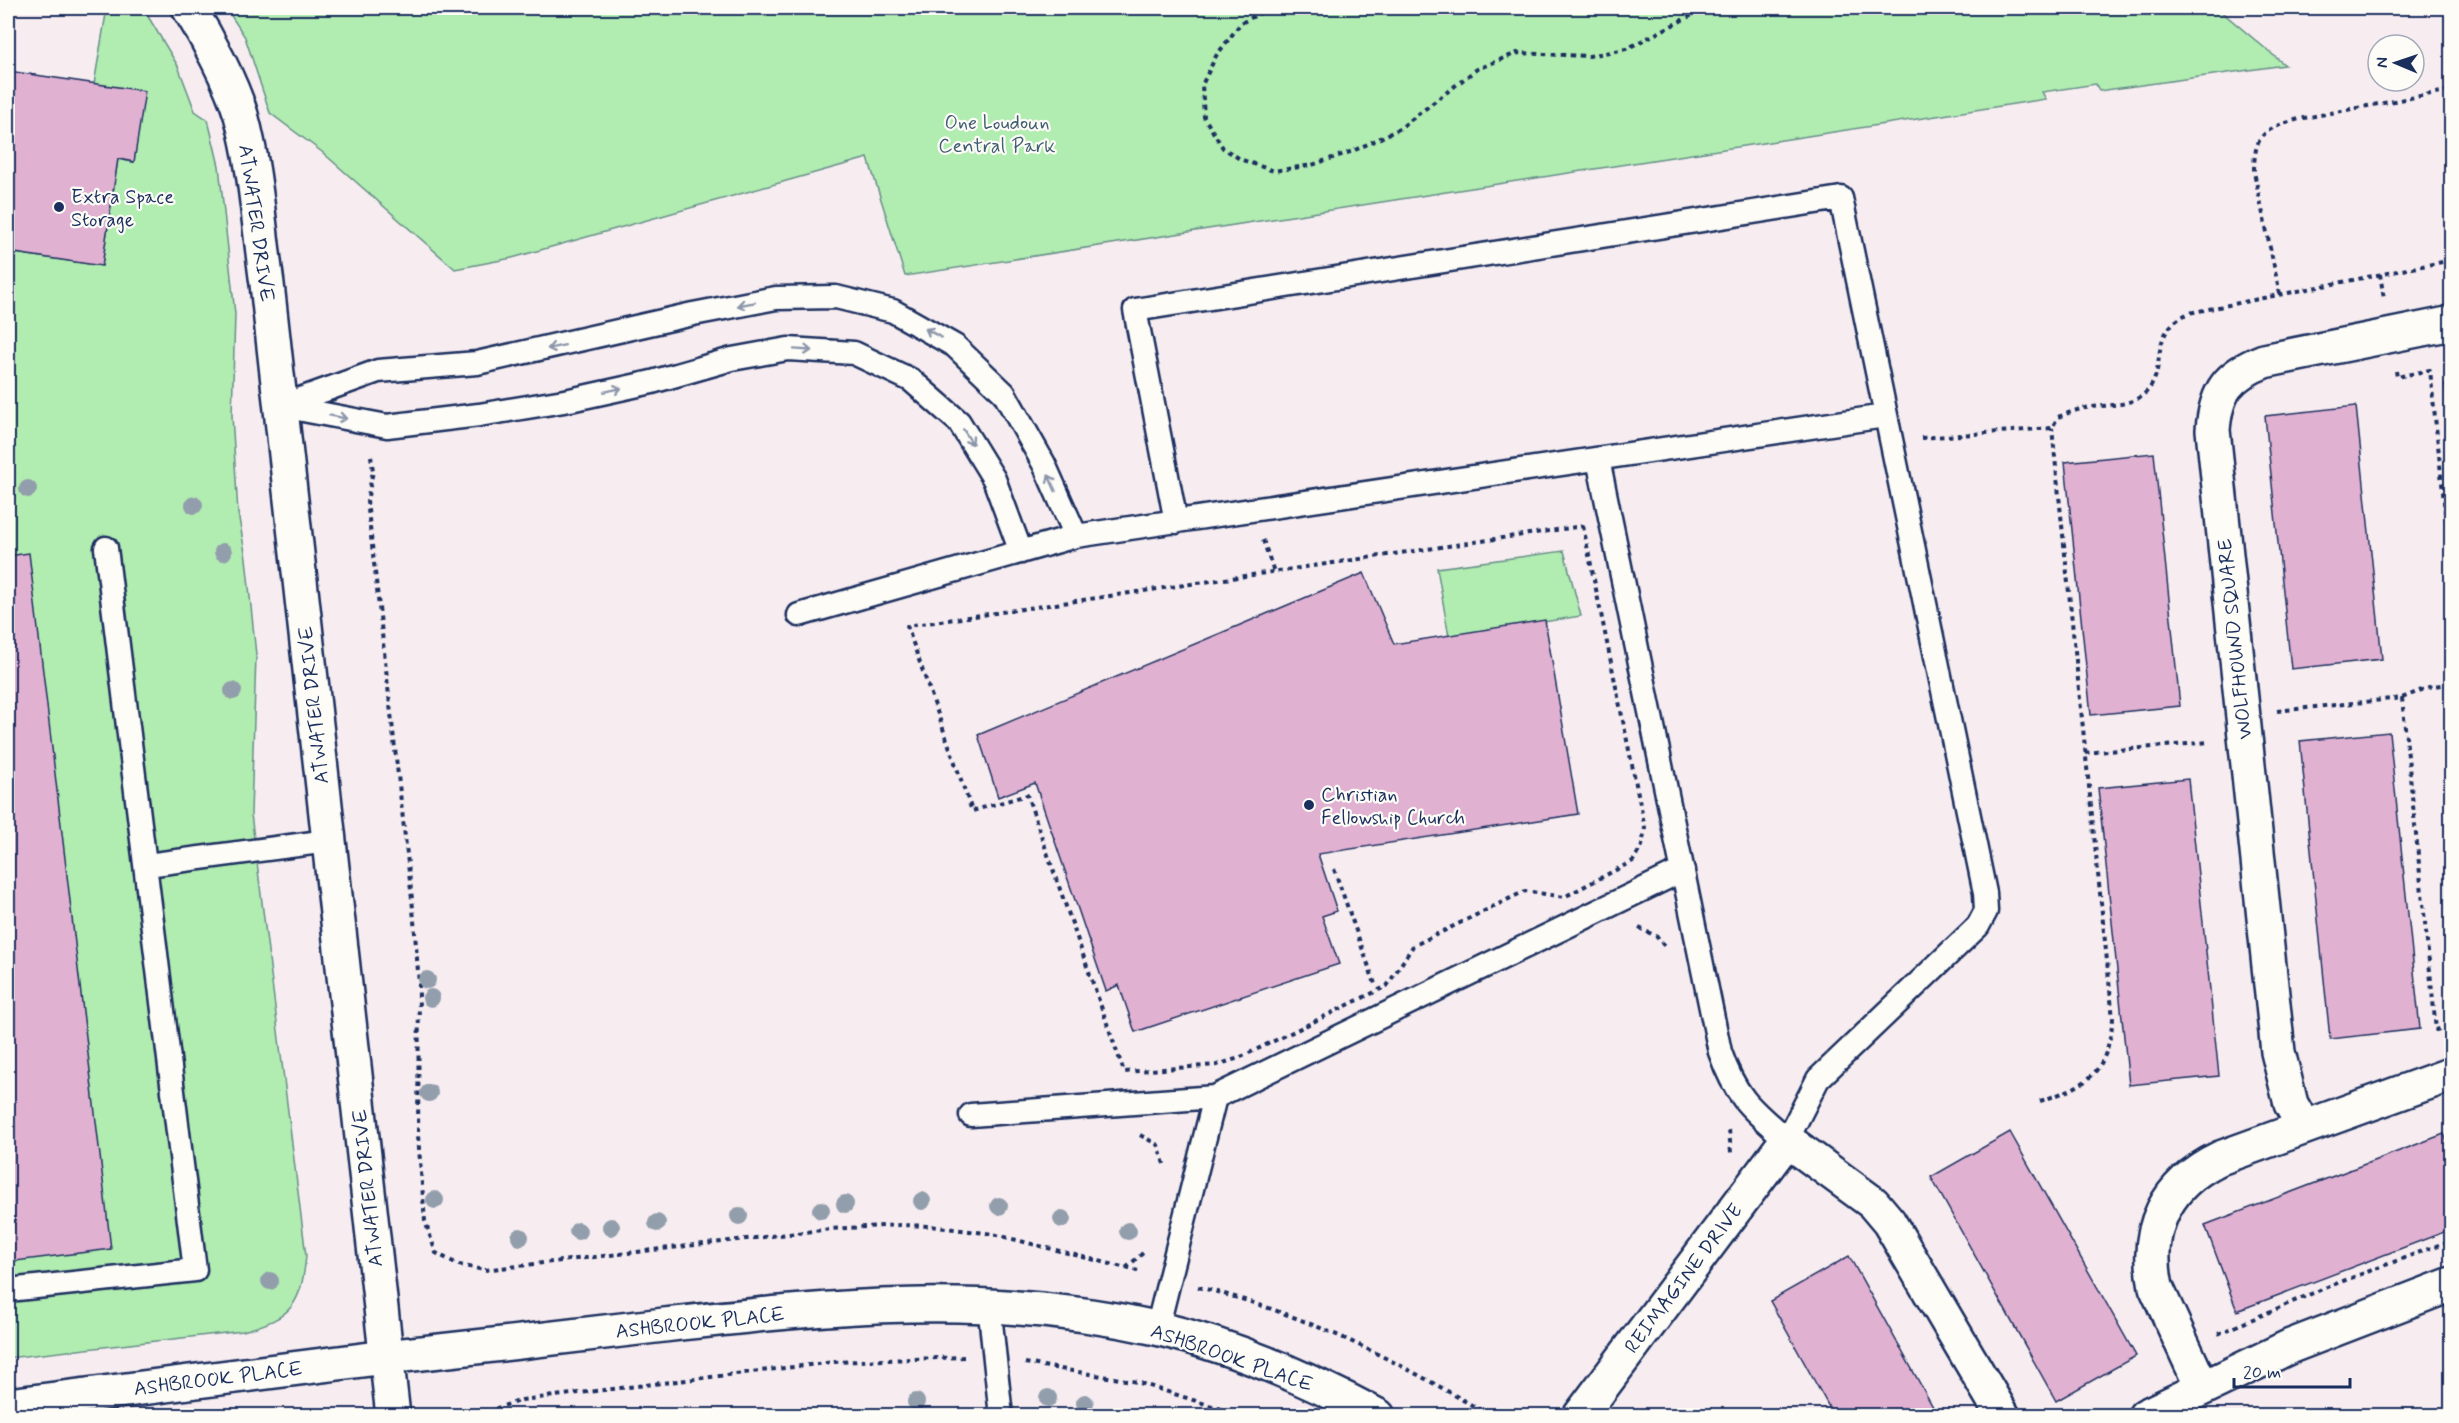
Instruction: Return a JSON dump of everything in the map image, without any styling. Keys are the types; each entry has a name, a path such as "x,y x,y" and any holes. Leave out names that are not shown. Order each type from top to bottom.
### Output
{"street":[{"name":"ATWATER DRIVE","path":"189,8 204,32 240,114 254,189 393,1416"},
{"name":"WOLFHOUND SQUARE","path":"2304,1126 2289,1095 2278,1052 2213,430 2215,409 2228,382 2244,369 2264,361 2451,323"},
{"path":"2202,1387 2156,1287 2152,1269 2154,1234 2167,1202 2190,1175 2204,1165 2304,1126 2451,1074"},
{"path":"1786,1140 1864,1196 1889,1222 2003,1416"},
{"name":"REIMAGINE DRIVE","path":"1580,1416 1786,1140"},
{"path":"2145,1416 2291,1346 2451,1284"},
{"name":"ASHBROOK PLACE","path":"8,1404 732,1317 871,1305 989,1304 1091,1316 1157,1329 1262,1363 1378,1416"}],"lane":[{"path":"1176,522 1135,310 1841,198 1985,893 1986,911 1978,926 1818,1079 1786,1140 1745,1105 1730,1081 1720,1052 1598,459"},
{"path":"280,406 378,371 477,363 693,314 776,298 836,297 893,311 955,346 1004,393 1044,464 1076,536"},
{"path":"280,406 387,426 479,415 570,400 652,382 732,359 788,349 854,353 911,380 959,422 994,479 1021,552"},
{"path":"799,615 1076,536 1885,416"},
{"path":"8,1290 195,1270 147,865 106,548"},
{"path":"147,865 328,841"},
{"path":"971,1115 1215,1096 1683,870"},
{"path":"1157,1329 1215,1096"},
{"path":"989,1304 1001,1416"}],"path":[{"path":"1270,8 1241,23 1216,56 1202,85 1204,117 1223,148 1240,159 1274,171 1312,165 1353,151 1399,129 1478,69 1517,52 1589,56 1626,49 1706,8"},
{"path":"2280,294 2254,172 2254,152 2260,136 2277,125 2299,118 2451,90"},
{"path":"2040,1101 2072,1090 2096,1074 2109,1048 2113,1019 2052,428 2058,417 2081,409 2121,404 2140,397 2154,381 2162,336 2173,320 2189,313 2451,260"},
{"path":"2380,274 2397,377 2430,370 2451,577"},
{"path":"366,422 373,471 367,501 419,984 418,1136 425,1221 436,1253 459,1266 484,1270 831,1229 930,1226 993,1234 1247,1299 1327,1328 1393,1360 1490,1416"},
{"path":"1891,441 2052,428"},
{"path":"907,626 1582,526 1645,828 1642,846 1633,861 1564,897 1525,891 1413,946 1387,986 1239,1058 1217,1065 1124,1072"},
{"path":"1251,541 1263,539 1274,572"},
{"path":"905,620 972,811 1027,795 1124,1072 1127,1132 1144,1136 1158,1145 1164,1161 1162,1172"},
{"path":"2402,698 2436,1030 2451,1025"},
{"path":"1334,869 1378,991"},
{"path":"1593,882 1618,932 1637,927 1656,936 1671,954"},
{"path":"1723,1122 1729,1130 1731,1155 1729,1163"},
{"path":"2185,1349 2298,1299 2451,1240"},
{"path":"1126,1268 1143,1253 1146,1245"},
{"path":"490,1416 497,1408 522,1400 834,1362 996,1358 1137,1382 1243,1416"}],"green space":[{"path":"107,8 143,8 178,66 195,111 208,120 219,166 235,314 232,415 238,513 246,558 256,655 251,814 306,1256 297,1298 283,1314 260,1326 243,1331 8,1358 8,252 102,266 118,159 133,162 94,84"},
{"name":"One Loudoun Central Park","path":"226,8 2217,8 2285,65 2099,91 2096,84 2042,92 2046,99 905,276 868,158 512,258 455,269 322,152 270,113 245,37"},
{"path":"1564,551 1581,616 1449,637 1437,568"}],"building":[{"name":"Extra Space Storage","path":"8,71 145,91 134,162 118,159 102,266 8,252"},
{"path":"2445,384 2452,384 2452,444"},
{"path":"2356,406 2382,659 2291,669 2265,416"},
{"path":"2154,453 2180,706 2091,715 2065,462"},
{"path":"29,553 111,1249 8,1262 8,556"},
{"name":"Christian Fellowship Church","path":"1364,573 1394,644 1545,620 1578,814 1318,854 1337,911 1322,916 1339,964 1135,1032 1119,985 1106,991 1035,783 998,797 978,735"},
{"path":"2389,732 2420,1029 2330,1039 2300,741"},
{"path":"2188,779 2219,1076 2129,1085 2098,788"},
{"path":"2010,1132 2136,1356 2056,1401 1931,1177"},
{"path":"2444,1134 2452,1154 2452,1229 2237,1311 2205,1225"},
{"path":"1849,1256 1938,1416 1834,1416 1770,1301"}],"place":[{"name":"Extra Space Storage","path":"59,207"},
{"name":"Christian Fellowship Church","path":"1309,805"}]}
